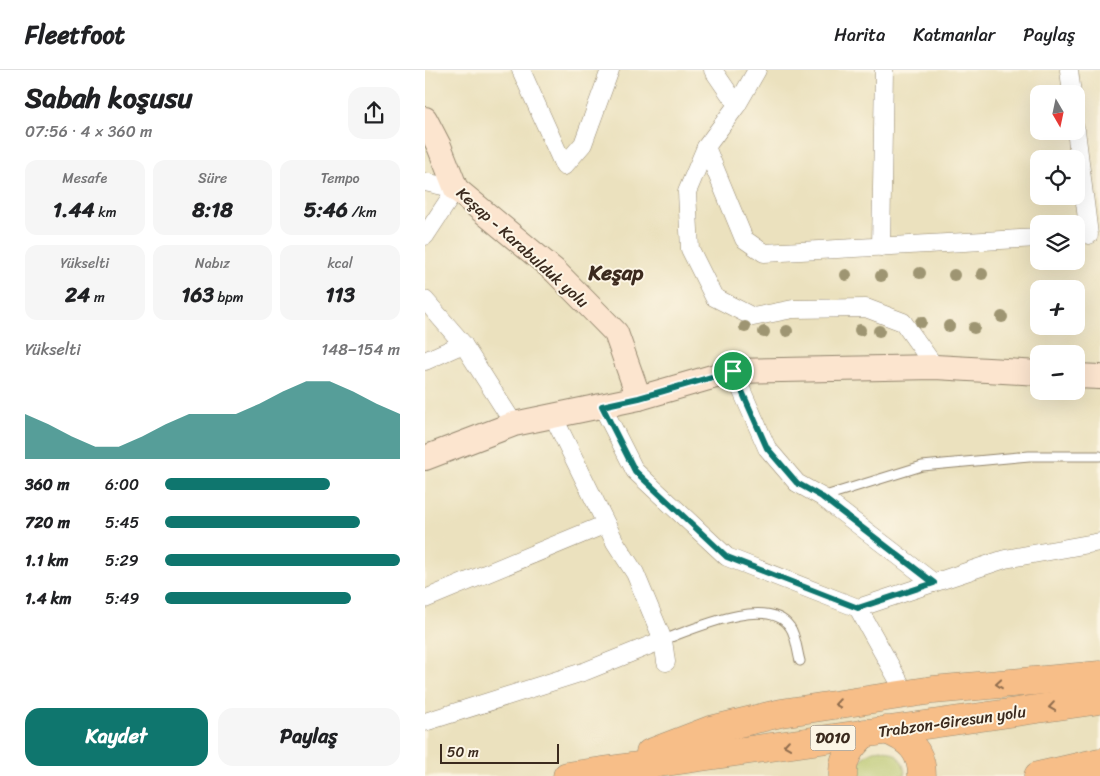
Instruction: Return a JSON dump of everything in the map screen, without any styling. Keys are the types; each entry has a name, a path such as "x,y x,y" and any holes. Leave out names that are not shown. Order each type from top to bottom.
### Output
{"highway":[{"path":"604,771 710,730 781,713 906,694 1100,674"},
{"name":"Trabzon-Giresun yolu","path":"567,776 1100,700"},
{"path":"843,776 845,757 850,748 876,732 906,739 914,746 922,765 922,776"},
{"path":"1038,776 1100,762"}],"main road":[{"name":"Keşap - Karabulduk yolu","path":"425,119 439,146 456,189 555,271 616,333 639,398"},
{"path":"425,458 515,424 639,398 733,371 935,367 1030,373"},
{"path":"1085,376 1100,377"}],"street":[{"path":"521,70 563,166 583,144 610,70"},
{"path":"713,70 737,105"},
{"path":"757,70 737,105 706,147 687,192 690,250 714,297 753,317 793,310 866,308 903,322 935,367"},
{"path":"881,247 883,70"},
{"path":"1069,70 1071,85"},
{"path":"1077,140 1088,235"},
{"path":"706,147 744,239 764,254 1030,239"},
{"path":"425,182 456,189 425,236"},
{"path":"425,300 463,344 515,424"},
{"path":"425,361 463,344"},
{"path":"733,371 767,448 797,483 822,497 934,583"},
{"path":"602,406 635,471 727,557 858,608 1005,560 1100,542"},
{"path":"553,416 606,524 635,573 663,640 666,662"},
{"path":"425,599 606,524"},
{"path":"858,608 906,694"},
{"path":"425,722 586,671 663,640"}],"lane":[{"path":"822,497 922,466 1029,456 1100,456"},
{"path":"663,640 709,623 752,612 775,615 790,627 800,661"}],"green space":[{"path":"881,749 891,752 899,758 905,770 905,776 856,776 860,761 870,752"}],"district":[{"name":"Keşap","path":"616,273"}],"route":[{"path":"733,371 767,448 797,483 822,497 934,583 858,608 727,557 635,471 602,406 639,398 733,371"}]}
